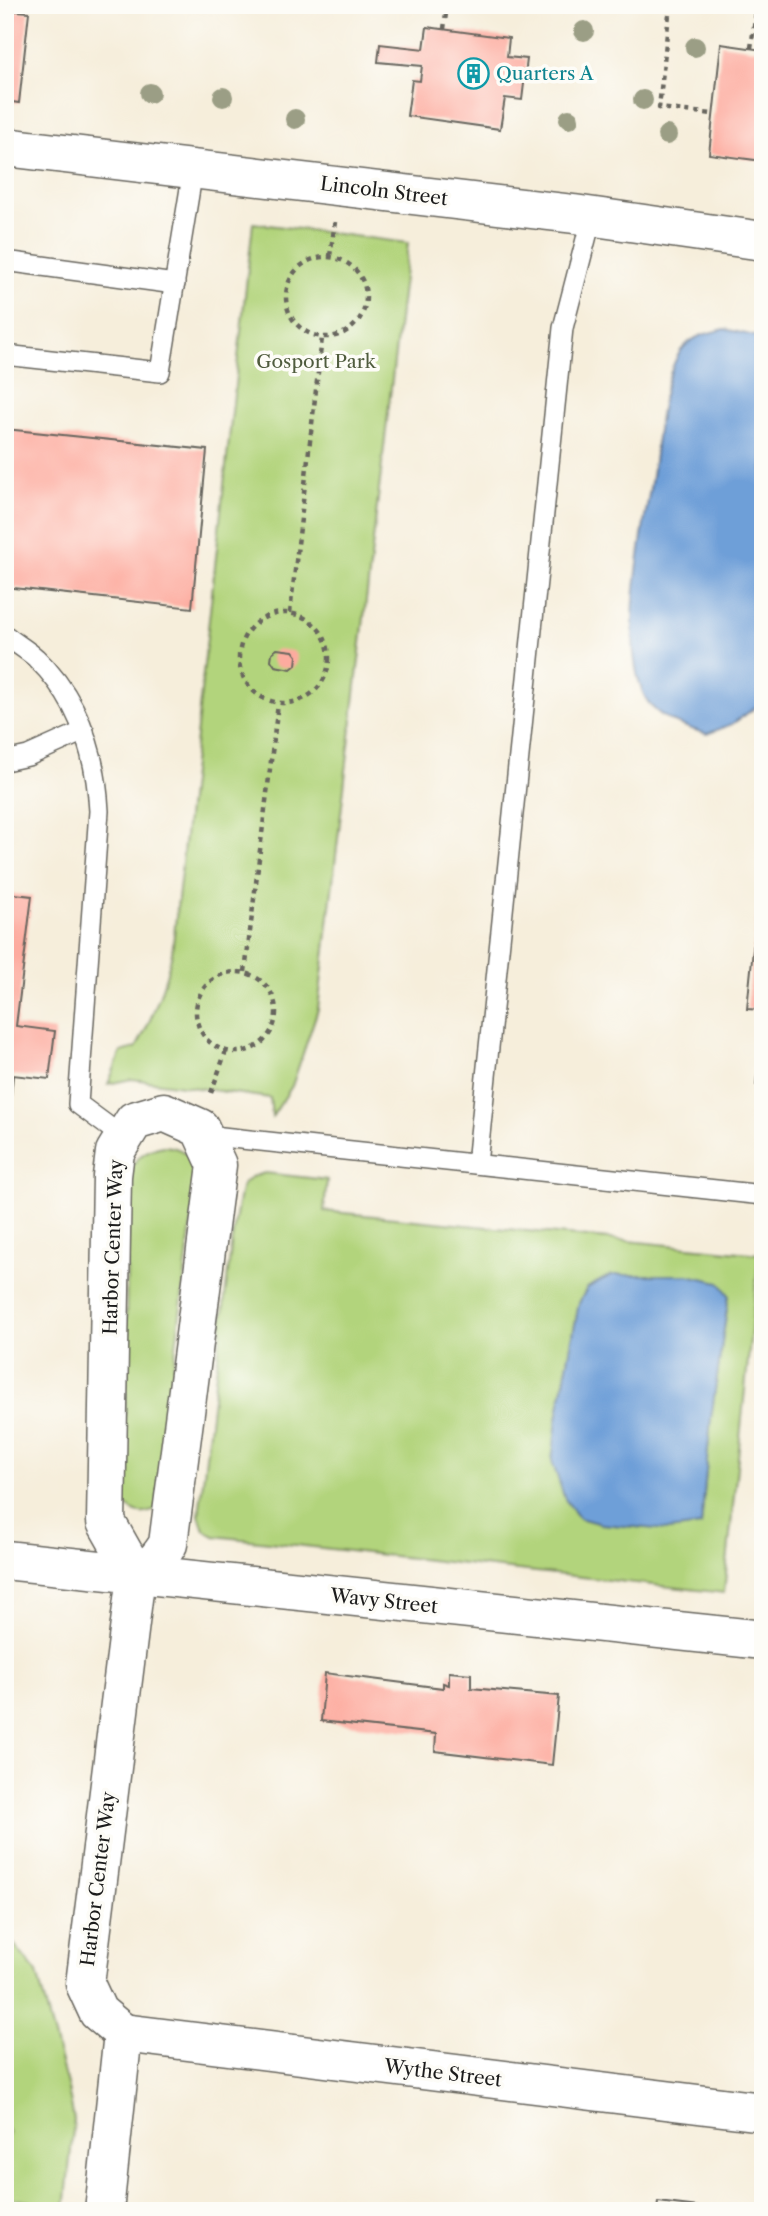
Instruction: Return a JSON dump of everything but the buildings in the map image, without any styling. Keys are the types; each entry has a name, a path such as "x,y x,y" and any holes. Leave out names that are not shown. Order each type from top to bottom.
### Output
{"street":[{"name":"Lincoln Street","path":"5,147 592,216 763,240"},
{"name":"Harbor Center Way","path":"123,2033 98,2012 85,1984 136,1575 106,1522 115,1152 134,1121 164,1112 202,1131"},
{"path":"136,1575 160,1559 168,1544 218,1165 202,1131"},
{"name":"Wavy Street","path":"5,1560 763,1640"},
{"path":"104,2211 123,2033"},
{"name":"Wythe Street","path":"123,2033 763,2112"}],"lane":[{"path":"5,355 160,372 192,170"},
{"path":"477,1164 563,328 592,216"},
{"path":"5,261 175,284"},
{"path":"5,635 36,658 70,698 84,731 97,776 99,811 78,1104 124,1138"},
{"path":"5,761 28,756 84,731"},
{"path":"202,1131 763,1195"}],"path":[{"path":"444,29 447,5"},
{"path":"670,5 659,108 713,114"},
{"path":"751,48 757,5"},
{"path":"330,256 345,261 358,271 365,285 367,301 362,317 352,329 338,336 322,338 307,333 294,323 287,309 285,293 290,277 300,265 314,258 330,256"},
{"path":"290,613 322,338"},
{"path":"290,613 307,618 320,630 328,646 330,664 324,681 312,694 296,703 278,704 261,698 248,686 240,670 239,653 244,635 256,622 272,614 290,613"},
{"path":"245,972 278,704"},
{"path":"229,971 245,972 260,979 271,990 276,1005 276,1021 269,1035 257,1046 243,1052 226,1051 212,1045 201,1033 195,1018 196,1002 203,988 214,977 229,971"},
{"path":"202,1131 226,1051"}],"green space":[{"name":"Gosport Park","path":"253,223 408,243 318,1009 292,1086 272,1117 270,1098 132,1079 108,1084 121,1052 136,1048 148,1025 162,991 172,953"},
{"path":"164,1146 184,1152 198,1168 156,1509 143,1513 135,1512 124,1504 128,1171 143,1154"},
{"path":"265,1173 327,1180 324,1211 759,1254 724,1593 214,1536 204,1530 199,1515 232,1239 240,1193 243,1184 251,1177","holes":["611,1275 688,1275 729,1295 711,1418 701,1526 601,1524 579,1518 565,1499 557,1419 579,1303 587,1288"]},
{"path":"5,1933 37,1973 68,2089 74,2120 65,2209 5,2197 5,2136 9,2133 5,2127"}],"water":[{"path":"725,329 763,338 763,702 732,724 707,734 664,717 650,705 637,674 633,648 633,619 639,557 666,385 677,357 686,345 704,334"},
{"path":"611,1275 688,1275 719,1282 729,1295 711,1418 701,1526 668,1530 601,1524 579,1518 565,1499 552,1461 557,1419 579,1303 587,1288"}],"place":[{"name":"Quarters A","path":"473,73"}]}
